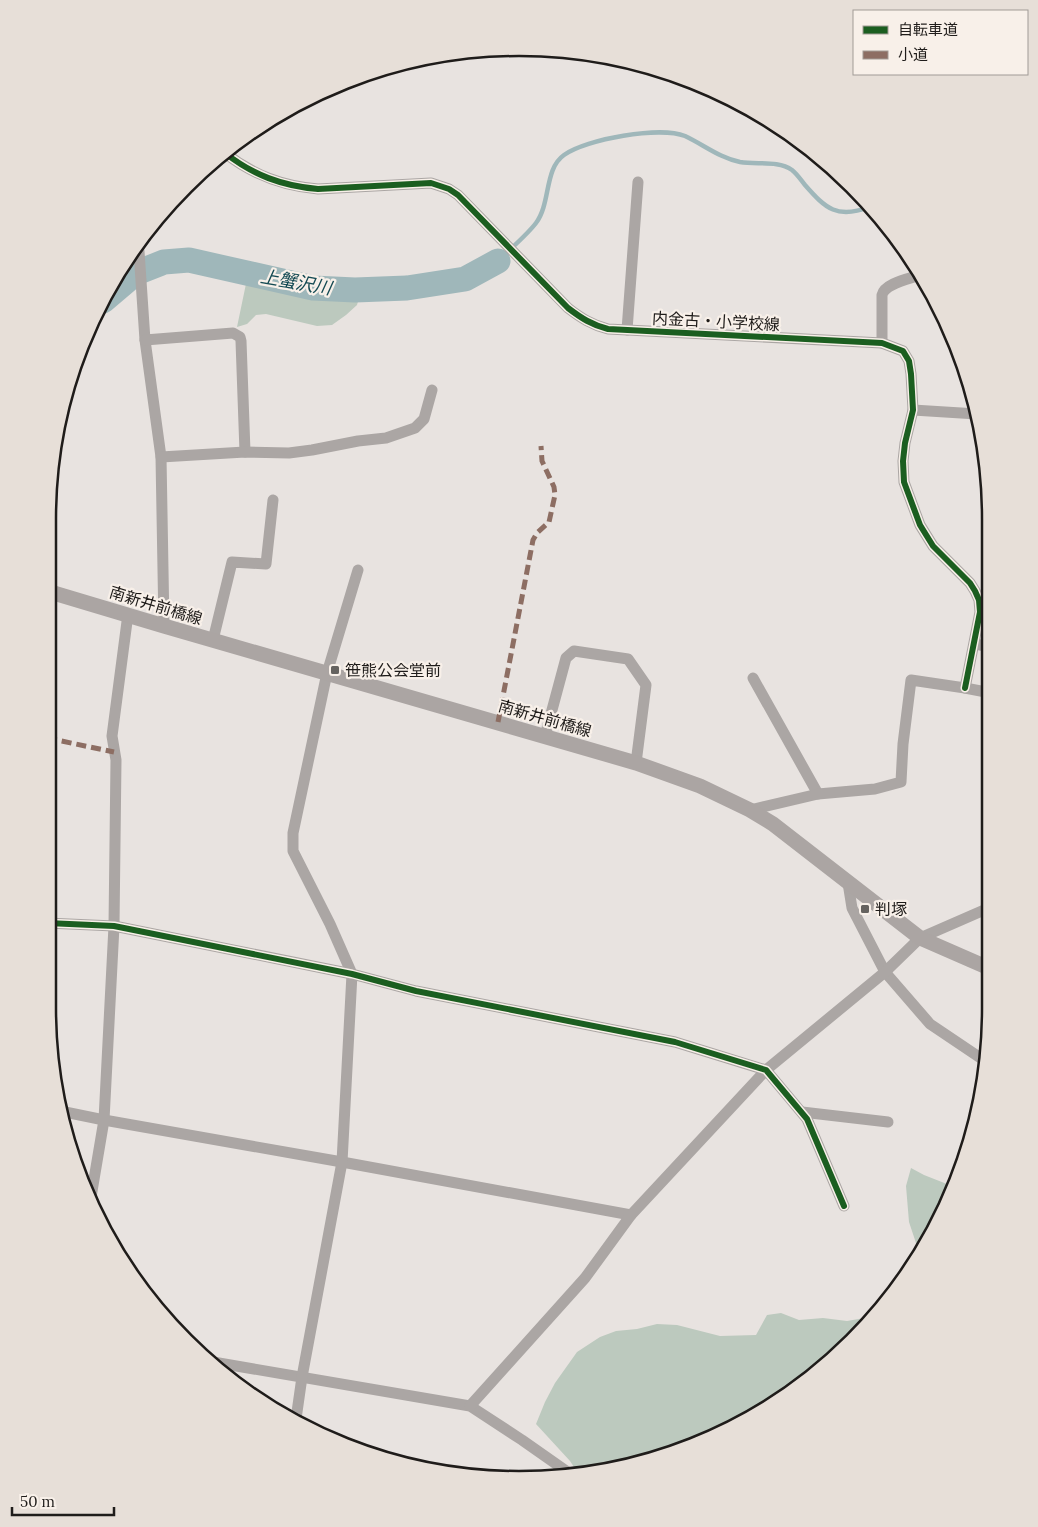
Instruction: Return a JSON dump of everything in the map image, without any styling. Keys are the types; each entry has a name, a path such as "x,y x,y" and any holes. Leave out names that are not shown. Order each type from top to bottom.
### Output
{"main road":[{"name":"南新井前橋線","path":"56,593 636,763 700,786 750,810 794,840 920,938 982,965"}],"street":[{"name":"内金古・小学校線","path":"230,157 264,177 301,188 318,189 431,183 449,189 458,195 568,308 579,317 602,328 882,343 903,351 909,361 913,410 904,443 902,461 904,482 920,525 933,546 970,583 979,600 980,612 966,688"},
{"path":"627,330 638,182"},
{"path":"139,255 145,340 161,457 164,626"},
{"path":"882,343 883,290 887,286 913,277"},
{"path":"145,340 233,333 240,337 242,341 245,452"},
{"path":"161,457 245,452 289,453 386,438 415,428 424,419 432,390"},
{"path":"913,410 969,413"},
{"path":"213,640 232,562 266,564 273,500"},
{"path":"297,1414 342,1162 352,974 330,924 293,851 293,833 327,673 358,570"},
{"path":"92,1188 104,1120 114,926 116,760 112,736 128,614"},
{"path":"975,644 982,646"},
{"path":"545,736 566,658 574,651 628,660 646,685 636,763"},
{"path":"753,678 818,794"},
{"path":"750,810 818,794 875,789 901,782 911,680 982,691"},
{"path":"848,883 852,908 886,972 930,1024 979,1057"},
{"path":"470,1406 585,1278 631,1215 766,1070 886,972 920,938 982,911"},
{"path":"56,923 114,926 352,974 416,991 675,1042 766,1070 808,1119 844,1206"},
{"path":"802,1112 888,1122"},
{"path":"68,1113 631,1215"},
{"path":"223,1364 470,1406 563,1469"}],"shaded area":[{"path":"247,279 274,288 302,293 359,298 357,305 332,325 317,326 266,314 256,315 247,324 237,327"},
{"path":"911,1168 947,1184 917,1245 909,1222 906,1186"},
{"path":"781,1313 799,1320 823,1318 847,1321 862,1318 824,1356 776,1393 724,1423 668,1446 609,1462 574,1467 536,1424 555,1383 577,1352 600,1337 616,1331 637,1329 657,1324 677,1325 720,1336 756,1335 767,1315"}],"waterway":[{"path":"498,261 523,237 541,215 553,169 564,155 574,149 605,139 642,133 674,133 685,136 733,160 786,167 796,173 826,206 840,212 862,209"},
{"name":"上蟹沢川","path":"118,289 136,273 164,262 189,260 313,288 355,290 407,288 465,279 498,261"}],"marked path":[{"path":"498,722 533,540 537,533 549,522 555,495 554,487 542,461 541,446"},
{"path":"56,740 114,752"}],"cycle path":[{"path":"231,157 268,178 292,185 318,189 431,183 449,189 458,195 568,308 587,321 608,329 882,343 903,351 909,361 913,410 905,443 903,461 904,482 920,525 933,546 970,583 979,600 980,612 965,688"},
{"path":"56,923 114,926 352,974 416,991 675,1042 766,1070 807,1119 844,1206"}],"place":[{"name":"笹熊公会堂前","path":"335,670"},
{"name":"判塚","path":"865,909"}]}
